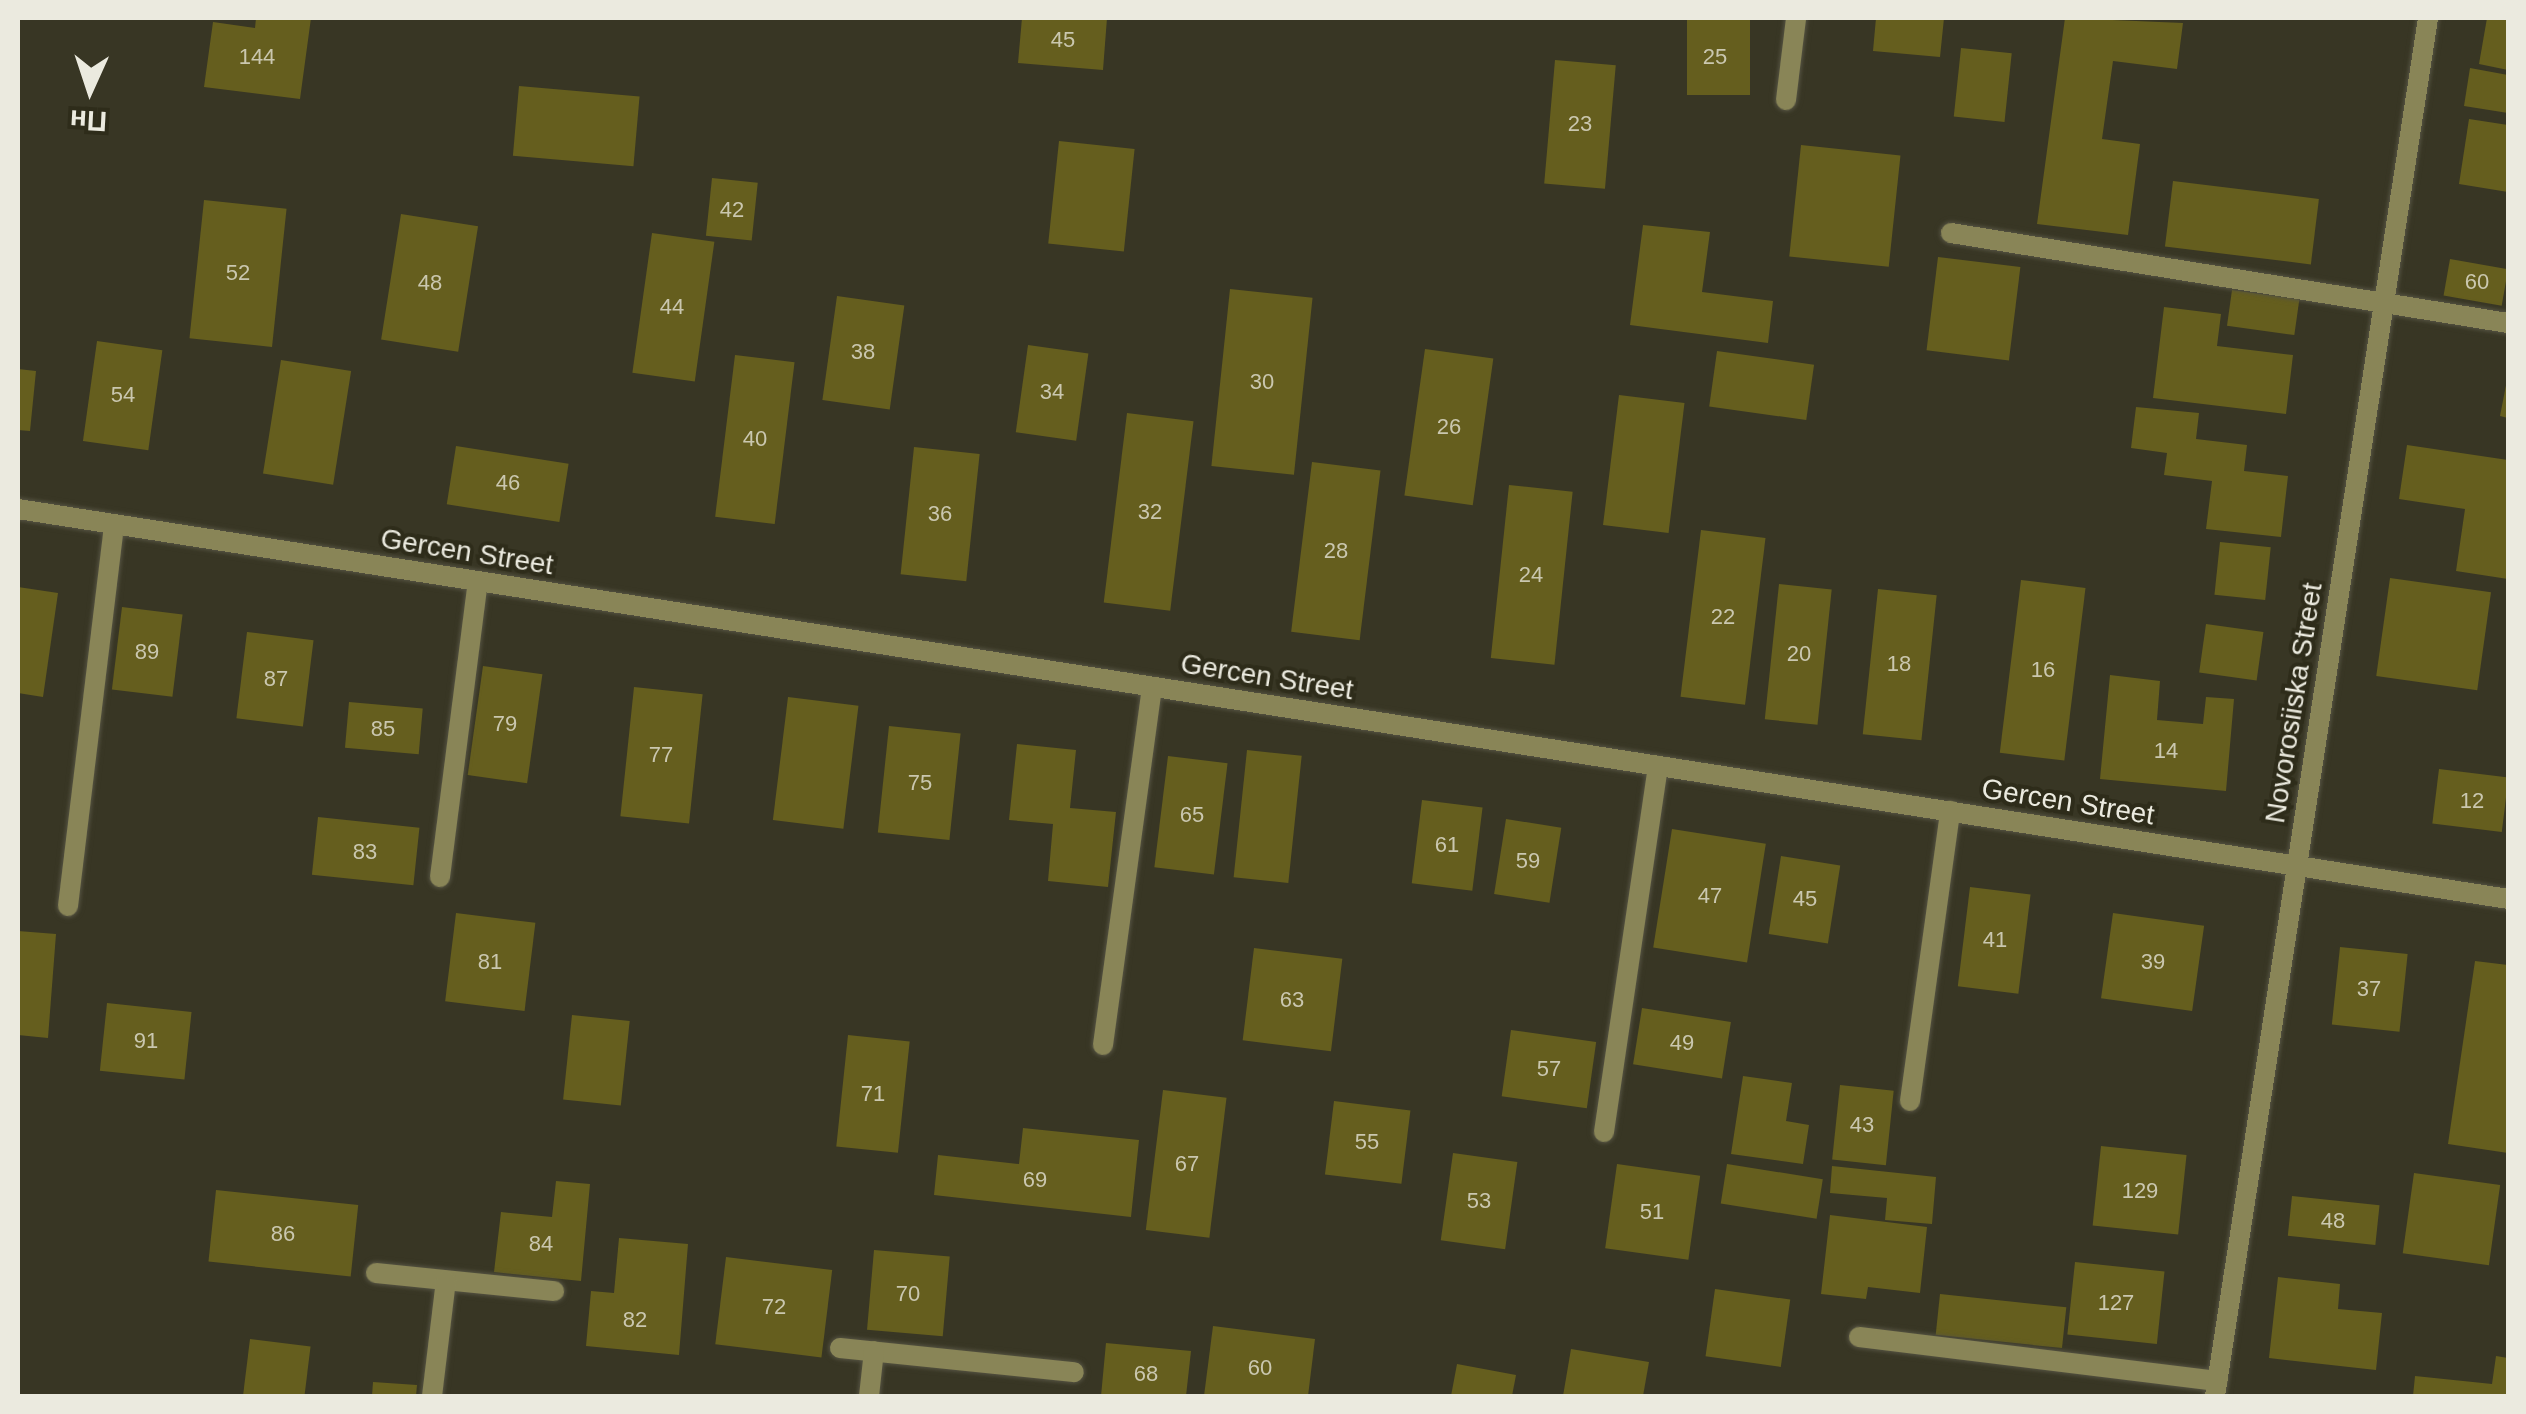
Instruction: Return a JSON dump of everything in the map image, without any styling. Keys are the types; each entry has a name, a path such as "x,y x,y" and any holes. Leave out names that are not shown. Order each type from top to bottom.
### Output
{"street":[{"path":"1786,100 1796,18"},
{"name":"Novorosiiska Street","path":"2216,1389 2428,18"},
{"path":"1951,233 2508,323"},
{"name":"Gercen Street","path":"18,509 2508,899"},
{"path":"68,906 114,524"},
{"path":"440,877 478,581"},
{"path":"1102,1045 1152,687"},
{"path":"1604,1132 1658,766"},
{"path":"1910,1101 1950,811"},
{"path":"376,1274 554,1291"},
{"path":"432,1396 446,1280"},
{"path":"1859,1336 2216,1389"},
{"path":"840,1348 1074,1372"},
{"path":"869,1396 874,1351"}],"building":[{"path":"256,18 311,18 300,99 204,87 213,22 255,28"},
{"path":"1022,18 1107,18 1103,70 1018,63"},
{"path":"1687,18 1750,18 1750,95 1687,95"},
{"path":"1876,18 1944,18 1940,57 1873,51"},
{"path":"2065,18 2183,23 2177,69 2113,61 2102,139 2140,144 2128,235 2037,224"},
{"path":"2487,18 2508,18 2508,70 2479,64"},
{"path":"1961,48 2012,53 2005,122 1954,117"},
{"path":"1555,60 1616,65 1605,189 1544,184"},
{"path":"2470,68 2508,75 2508,113 2464,106"},
{"path":"519,86 640,97 633,166 513,156"},
{"path":"2469,119 2508,125 2508,192 2459,184"},
{"path":"1059,141 1135,149 1124,251 1048,243"},
{"path":"1801,145 1900,155 1889,267 1789,256"},
{"path":"712,178 758,183 752,240 706,236"},
{"path":"2173,181 2319,199 2311,264 2165,247"},
{"path":"204,200 287,209 272,347 189,338"},
{"path":"401,214 478,226 458,352 381,339"},
{"path":"1643,225 1710,232 1702,292 1773,301 1768,343 1630,325"},
{"path":"652,233 714,242 695,381 632,373"},
{"path":"1938,257 2020,267 2009,360 1927,350"},
{"path":"2450,259 2508,269 2502,306 2444,295"},
{"path":"1230,289 1313,298 1294,475 1211,466"},
{"path":"2232,290 2299,299 2294,335 2227,326"},
{"path":"837,296 904,305 890,409 822,400"},
{"path":"2164,307 2221,314 2217,346 2293,355 2286,414 2153,398"},
{"path":"97,341 162,350 148,450 83,441"},
{"path":"1028,345 1088,353 1076,441 1016,432"},
{"path":"1425,349 1493,359 1473,505 1404,496"},
{"path":"1717,351 1814,365 1806,420 1709,406"},
{"path":"735,355 795,362 775,524 715,517"},
{"path":"281,360 351,371 333,485 263,474"},
{"path":"18,369 36,371 30,431 18,430"},
{"path":"2508,375 2508,418 2500,416"},
{"path":"1619,395 1685,403 1669,533 1603,525"},
{"path":"2136,407 2199,413 2196,439 2247,445 2244,471 2288,476 2281,537 2206,529 2212,481 2164,475 2167,453 2131,448"},
{"path":"1127,413 1194,421 1170,611 1104,603"},
{"path":"2407,445 2508,460 2508,579 2456,571 2465,509 2399,499"},
{"path":"456,446 569,464 559,522 447,504"},
{"path":"914,447 980,454 966,581 901,574"},
{"path":"1312,462 1380,470 1360,640 1291,632"},
{"path":"1509,485 1573,492 1554,665 1491,658"},
{"path":"1701,530 1766,538 1745,705 1681,697"},
{"path":"2220,542 2271,547 2265,600 2214,595"},
{"path":"2390,578 2491,592 2477,690 2376,676"},
{"path":"2021,580 2086,588 2064,761 2000,753"},
{"path":"1779,584 1832,590 1817,725 1765,719"},
{"path":"18,587 58,593 43,697 18,693"},
{"path":"1878,589 1937,595 1921,740 1863,734"},
{"path":"122,607 183,614 172,697 112,689"},
{"path":"2206,624 2263,632 2257,681 2199,673"},
{"path":"247,632 314,640 303,727 236,718"},
{"path":"483,666 542,674 527,783 468,775"},
{"path":"2110,675 2160,681 2157,720 2203,724 2206,697 2234,699 2226,791 2100,779"},
{"path":"634,687 703,694 689,824 620,816"},
{"path":"788,697 858,706 843,829 773,820"},
{"path":"349,702 423,708 419,754 345,748"},
{"path":"889,726 961,734 949,840 878,832"},
{"path":"1017,744 1076,750 1070,808 1116,812 1108,887 1048,881 1053,824 1009,820"},
{"path":"1247,750 1302,756 1288,883 1234,877"},
{"path":"1168,756 1228,763 1214,874 1154,867"},
{"path":"2439,769 2508,777 2502,832 2432,824"},
{"path":"1422,800 1483,807 1472,891 1412,883"},
{"path":"318,817 419,828 413,885 312,875"},
{"path":"1506,819 1561,828 1549,903 1494,894"},
{"path":"1672,829 1766,844 1747,962 1653,948"},
{"path":"1781,856 1840,865 1828,943 1769,934"},
{"path":"1970,887 2031,894 2018,994 1958,986"},
{"path":"456,913 535,923 525,1011 445,1001"},
{"path":"2113,913 2204,926 2192,1011 2101,998"},
{"path":"18,931 56,934 48,1038 18,1035"},
{"path":"2340,947 2408,954 2399,1032 2332,1025"},
{"path":"1254,948 1342,959 1331,1051 1243,1040"},
{"path":"2475,961 2508,965 2508,1153 2448,1144"},
{"path":"107,1003 192,1012 184,1080 100,1071"},
{"path":"1642,1008 1731,1022 1722,1078 1633,1064"},
{"path":"572,1015 630,1021 621,1106 563,1100"},
{"path":"1511,1030 1596,1042 1587,1108 1502,1096"},
{"path":"848,1035 910,1041 898,1153 836,1146"},
{"path":"1743,1076 1792,1083 1786,1121 1809,1125 1803,1164 1731,1154"},
{"path":"1840,1085 1894,1091 1886,1165 1832,1160"},
{"path":"1163,1090 1227,1098 1209,1238 1146,1230"},
{"path":"1334,1101 1410,1110 1401,1184 1325,1174"},
{"path":"1023,1128 1139,1140 1131,1217 934,1195 938,1155 1019,1164"},
{"path":"2101,1146 2187,1155 2178,1235 2093,1226"},
{"path":"1453,1153 1517,1162 1505,1249 1441,1240"},
{"path":"1617,1164 1700,1176 1688,1260 1605,1248"},
{"path":"1727,1164 1823,1179 1817,1219 1721,1204"},
{"path":"1832,1166 1936,1177 1932,1224 1885,1220 1887,1198 1830,1193"},
{"path":"2414,1173 2500,1185 2489,1265 2403,1253"},
{"path":"556,1181 590,1184 581,1281 494,1272 501,1212 552,1217"},
{"path":"216,1190 358,1205 351,1277 208,1262"},
{"path":"2292,1196 2380,1205 2375,1245 2288,1236"},
{"path":"1830,1215 1927,1227 1920,1293 1868,1287 1866,1299 1821,1294"},
{"path":"619,1238 688,1244 679,1355 586,1346 591,1291 614,1293"},
{"path":"874,1250 950,1257 943,1336 867,1330"},
{"path":"726,1257 832,1270 821,1357 715,1344"},
{"path":"2075,1262 2165,1271 2157,1344 2067,1335"},
{"path":"2278,1277 2340,1284 2338,1309 2382,1313 2376,1370 2269,1358"},
{"path":"1715,1289 1790,1300 1781,1367 1706,1356"},
{"path":"1940,1294 2066,1307 2062,1348 1936,1335"},
{"path":"1213,1326 1315,1339 1308,1396 1204,1396"},
{"path":"250,1339 311,1346 304,1396 243,1396"},
{"path":"1106,1343 1191,1351 1186,1396 1101,1396"},
{"path":"1571,1349 1649,1362 1643,1396 1563,1396"},
{"path":"2496,1356 2508,1358 2508,1396 2413,1396 2415,1376 2492,1384"},
{"path":"1457,1364 1516,1375 1512,1396 1451,1396"},
{"path":"373,1382 417,1385 416,1396 372,1396"}]}
